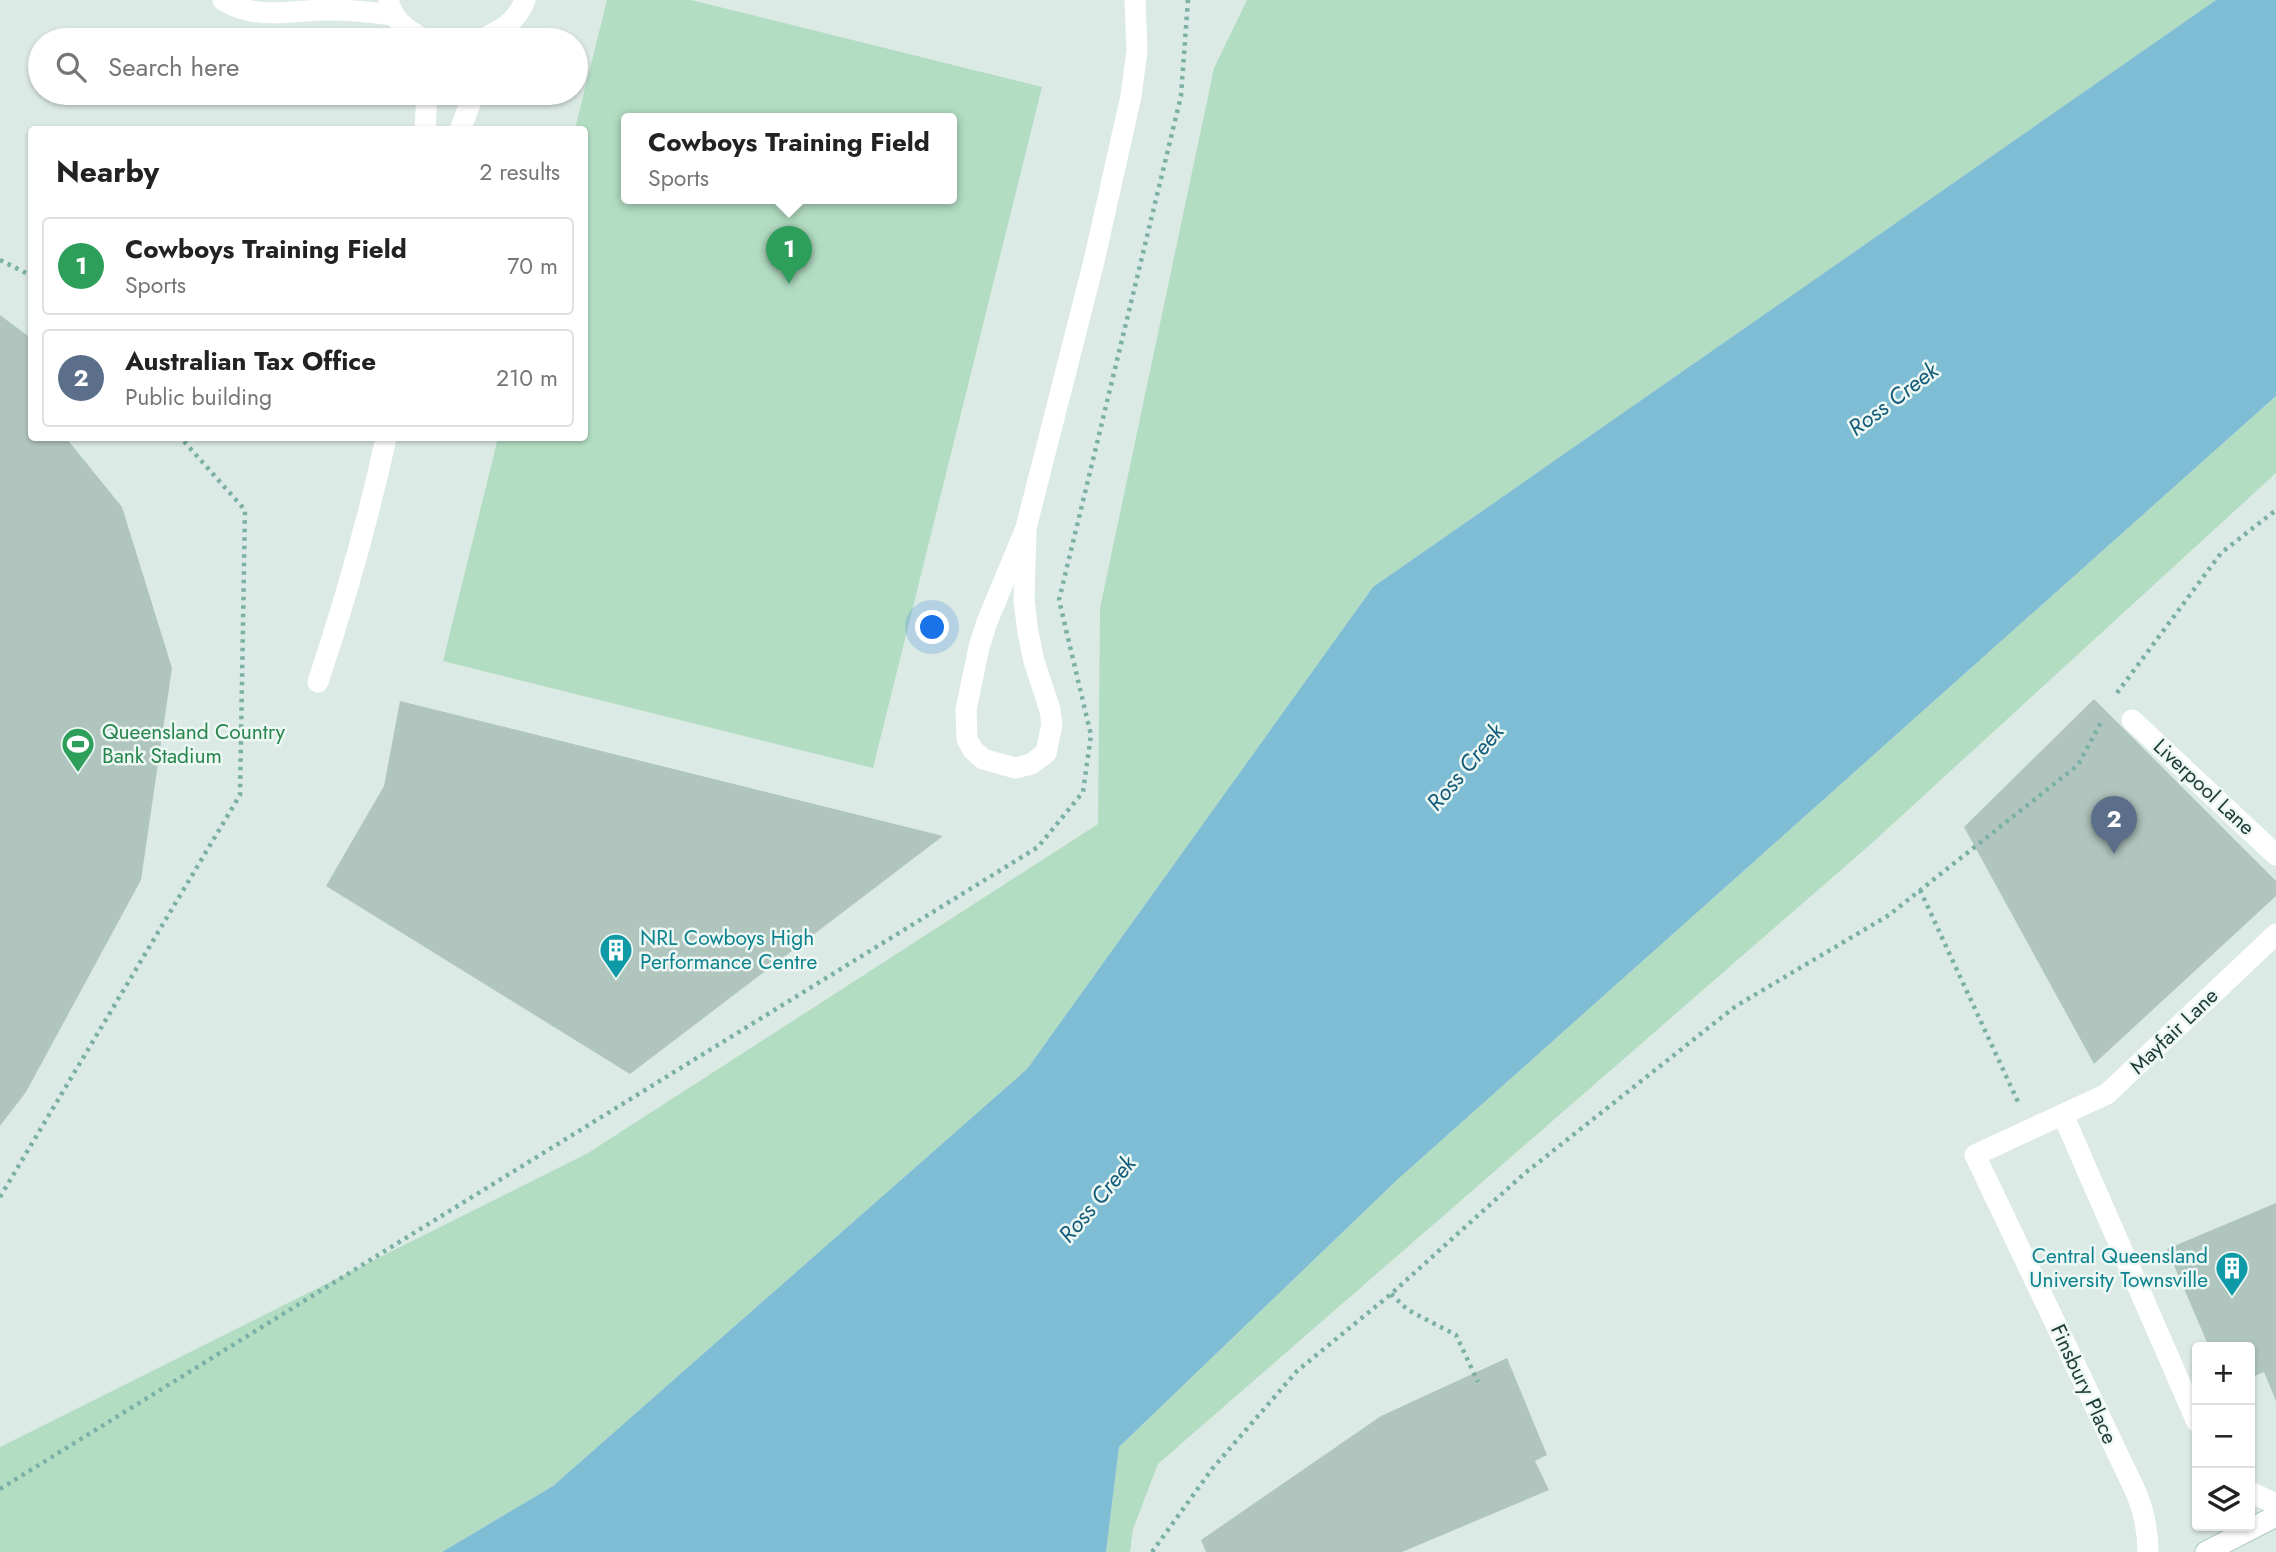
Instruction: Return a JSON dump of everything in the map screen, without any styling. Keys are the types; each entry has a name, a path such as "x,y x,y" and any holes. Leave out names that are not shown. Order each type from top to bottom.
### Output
{"main road":[{"path":"508,28 525,0"},
{"path":"1026,528 1024,600 1028,633 1052,724 1046,753 1031,764 1015,768 983,759 973,750 967,739 965,710 979,648 1026,528 1123,137 1137,51 1135,0"},
{"path":"234,3 265,13 357,10 399,21"},
{"path":"425,126 426,105"},
{"path":"462,126 469,105"},
{"path":"318,682 350,587 385,441"},
{"name":"Liverpool Lane","path":"2132,720 2276,855"},
{"name":"Mayfair Lane","path":"2063,1115 2107,1094 2276,934"},
{"path":"2063,1115 2192,1411"},
{"name":"Finsbury Place","path":"2063,1115 1975,1155 2135,1490 2147,1525 2148,1552"},
{"path":"2255,1494 2276,1503"},
{"path":"2206,1552 2276,1517"}],"path":[{"path":"0,1489 1038,847 1083,792 1091,735 1059,600 1181,96 1188,0"},
{"path":"0,260 28,274"},
{"path":"0,1197 240,795 245,510 184,441"},
{"path":"2116,695 2221,553 2276,510"},
{"path":"1152,1552 1212,1469 1297,1371 1391,1294 1525,1173 1736,1006 1889,915 2077,765 2106,714"},
{"path":"1920,890 2032,1130"},
{"path":"1391,1294 1408,1310 1456,1335 1478,1382"}],"green space":[{"path":"607,0 691,0 1042,87 873,768 443,661 497,441 588,441 588,126 576,126 581,105 588,105 588,77"},
{"path":"1247,0 2216,0 1373,587 1027,1069 553,1486 442,1552 0,1552 0,1447 588,1153 1098,824 1100,608 1214,68"},
{"path":"2276,396 2276,473 1872,843 1158,1464 1133,1529 1130,1552 1106,1552 1119,1447 1397,1180"}],"water":[{"name":"Ross Creek","path":"2216,0 2276,0 2276,396 1397,1180 1119,1447 1106,1552 442,1552 553,1486 1027,1069 1373,587"}],"building":[{"name":"Queensland Country Bank Stadium","path":"0,315 28,336 28,441 68,441 122,507 172,668 141,880 26,1092 0,1126"},
{"path":"2094,699 2276,881 2276,896 2094,1064 1964,827"},
{"name":"NRL Cowboys High Performance Centre","path":"400,701 943,836 630,1074 326,886 384,786"},
{"name":"Central Queensland University Townsville","path":"2276,1203 2276,1401 2264,1372 2255,1376 2255,1342 2207,1342 2167,1249"},
{"path":"1507,1358 1547,1455 1535,1461 1549,1490 1402,1552 1206,1552 1201,1540 1381,1416"}],"place":[{"name":"Cowboys Training Field","path":"789,284"},
{"name":"Queensland Country Bank Stadium","path":"78,774"},
{"name":"Australian Tax Office","path":"2114,854"},
{"name":"NRL Cowboys High Performance Centre","path":"616,980"},
{"name":"Central Queensland University Townsville","path":"2232,1298"}]}
